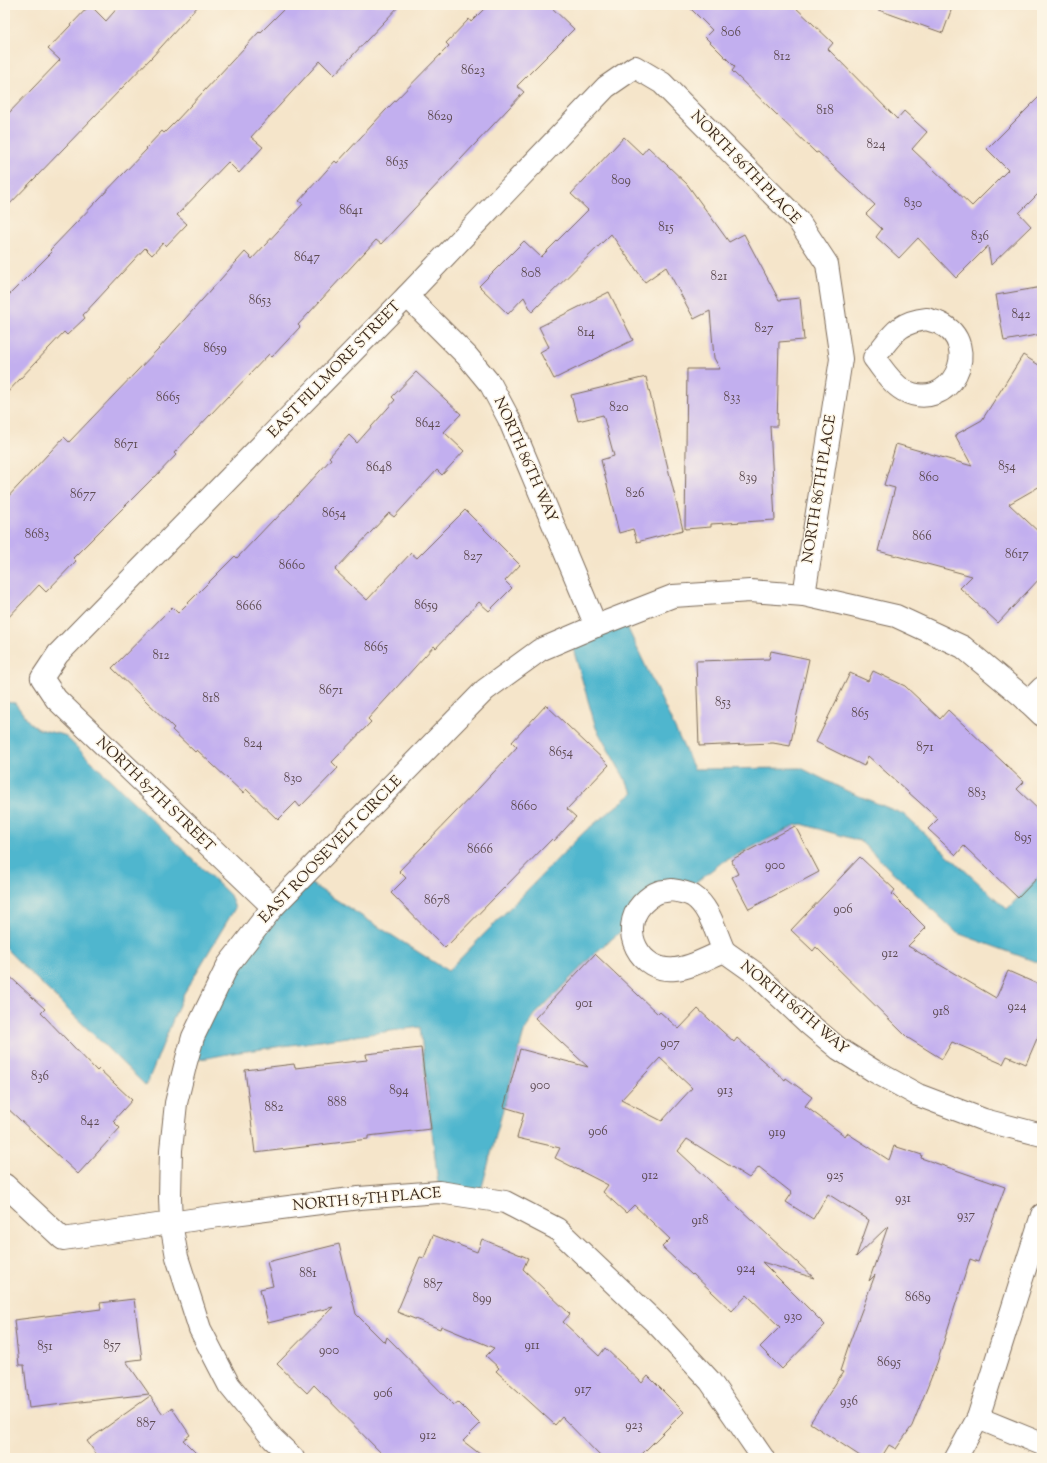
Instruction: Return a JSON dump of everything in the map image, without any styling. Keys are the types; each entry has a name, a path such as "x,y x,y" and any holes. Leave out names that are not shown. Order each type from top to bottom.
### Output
{"street":[{"name":"EAST FILLMORE STREET","path":"42,678 58,654 407,296 606,87 635,67"},
{"name":"NORTH 86TH PLACE","path":"635,67 662,83 798,220 828,264 840,359 804,595"},
{"name":"NORTH 86TH WAY","path":"407,296 467,356 491,385 509,419 596,626"},
{"path":"840,359 874,358"},
{"name":"EAST ROOSEVELT CIRCLE","path":"292,1458 273,1439 230,1385 200,1329 177,1257 171,1223 171,1150 176,1102 193,1038 228,965 273,907 486,690 540,650 673,596 750,591 804,595 896,616 963,647 1037,701"},
{"name":"NORTH 87TH STREET","path":"42,678 56,699 273,907"},
{"name":"NORTH 86TH WAY","path":"724,951 754,973 809,1024 839,1049 874,1071 918,1095 984,1120 1042,1135"},
{"name":"NORTH 87TH PLACE","path":"5,1185 63,1240 171,1223 359,1198 439,1192 505,1202 557,1229 659,1326 710,1381 763,1458"},
{"path":"956,1458 978,1418 1042,1215"},
{"path":"978,1418 1042,1444"}],"water":[{"path":"622,616 694,769 801,768 847,791 903,814 1007,909 1042,873 1042,964 957,933 860,841 802,824 796,825 721,863 683,892 671,890 595,953 534,1016 524,1032 479,1198 439,1192 420,1027 233,1053 186,1062 228,965 302,878 448,971 584,832 633,793 596,728 570,638"},
{"path":"5,702 15,703 29,722 38,729 64,735 230,895 235,908 183,995 146,1086 5,948"}],"building":[{"path":"90,5 106,21 120,5 199,5 152,57 5,209 5,117 60,60 48,49"},
{"path":"288,5 400,5 334,75 320,61 251,137 263,147 239,173 228,162 177,215 187,224 166,246 163,243 152,255 145,248 83,315 85,318 67,335 64,332 5,395 5,299 52,252 50,250 147,149 146,148 162,131 164,133 259,32 260,33"},
{"path":"488,5 549,5 574,29 517,86 524,92 381,244 376,240 298,325 300,327 272,357 269,354 228,396 174,453 176,455 155,477 73,558 76,561 46,592 39,585 5,621 5,500 64,437 69,442 159,348 245,252 252,259 303,204 299,201 335,161 337,163 385,111 449,46 446,43 469,19 471,22"},
{"path":"687,5 793,5 833,43 828,49 897,119 904,111 927,132 912,149 972,206 1008,170 987,149 1042,94 1042,190 1019,213 1031,226 991,265 988,246 956,278 918,238 899,258 876,237 882,229 866,214 875,205 818,152 816,153 732,71 735,67 705,37 712,30"},
{"path":"873,5 953,5 943,33 873,8"},
{"path":"624,137 642,154 648,147 687,184 729,242 744,234 779,300 800,298 804,340 779,342 777,426 770,426 775,520 711,524 711,527 685,529 687,369 720,369 714,358 710,311 694,319 666,267 645,282 611,234 532,312 524,297 508,314 479,286 524,241 541,257 588,210 571,194"},
{"path":"1042,287 1042,334 1004,341 996,295"},
{"path":"609,292 633,340 554,379 540,352 549,347 539,327"},
{"path":"1023,355 1042,367 1042,485 1009,504 1042,535 1042,576 998,623 960,588 972,576 878,551 895,488 884,485 896,444 972,466 955,435 982,420"},
{"path":"416,372 461,414 444,432 464,451 442,475 437,470 394,517 389,513 335,570 367,600 411,553 417,558 465,510 520,565 505,581 512,588 489,611 479,602 436,648 434,646 368,719 371,722 332,762 338,768 300,807 296,802 278,820 246,789 243,793 197,750 195,752 172,730 174,728 112,668 172,607 178,613 235,556 237,558 274,519 275,520 331,459 329,457 349,435 357,443 395,400 392,397"},
{"path":"646,377 683,530 637,542 633,529 619,533 601,460 614,456 603,415 578,421 571,395"},
{"path":"771,651 809,659 790,746 773,743 699,746 696,661 769,659"},
{"path":"873,671 905,686 940,719 948,710 1024,782 1017,789 1042,813 1042,873 1018,898 964,846 956,855 928,829 938,819 868,756 864,766 816,742 850,673 868,681"},
{"path":"546,705 609,765 567,809 576,817 554,841 552,839 445,948 391,893 406,878 399,871 517,747 512,742"},
{"path":"795,826 819,872 749,909 732,877 738,874 731,860"},
{"path":"860,857 895,890 892,894 926,928 908,946 996,998 1008,971 1042,986 1042,1027 1026,1064 1007,1056 1003,1064 952,1042 942,1059 908,1038 816,947 813,951 791,930"},
{"path":"595,954 658,1014 660,1012 679,1029 698,1009 734,1042 737,1038 785,1080 786,1078 812,1097 805,1106 845,1136 847,1133 889,1160 894,1146 922,1155 921,1158 1005,1187 978,1262 970,1259 937,1363 912,1426 896,1449 889,1445 881,1458 863,1458 810,1423 843,1372 840,1371 875,1275 869,1281 888,1226 856,1257 869,1220 828,1194 813,1219 786,1202 792,1193 759,1167 749,1178 687,1139 678,1151 814,1278 762,1262 825,1325 782,1369 760,1347 780,1327 747,1295 732,1311 662,1247 670,1239 634,1205 626,1213 603,1192 608,1185 555,1158 560,1148 517,1138 524,1113 504,1107 520,1049 588,1067 535,1018","holes":["660,1058 692,1088 662,1121 621,1100"]},
{"path":"5,972 45,1009 41,1013 97,1071 99,1069 132,1100 113,1121 120,1128 78,1174 5,1106"},
{"path":"421,1048 431,1129 368,1136 368,1139 255,1153 245,1070 294,1064 295,1068 367,1060 366,1054"},
{"path":"433,1235 477,1252 482,1239 528,1258 523,1269 570,1314 563,1322 599,1356 605,1348 642,1383 648,1376 684,1412 638,1458 602,1458 562,1417 555,1425 496,1371 499,1368 486,1356 494,1348 441,1326 440,1329 397,1312 420,1257 424,1258"},
{"path":"339,1244 356,1314 385,1343 387,1337 454,1405 458,1402 480,1424 463,1441 485,1458 386,1458 314,1385 307,1393 277,1364 333,1307 268,1323 260,1289 273,1286 267,1262"},
{"path":"134,1299 142,1359 126,1361 149,1394 29,1408 24,1365 19,1365 14,1320 101,1309 100,1303"},
{"path":"150,1396 163,1414 172,1408 190,1435 183,1440 201,1458 99,1458 87,1441"}]}
